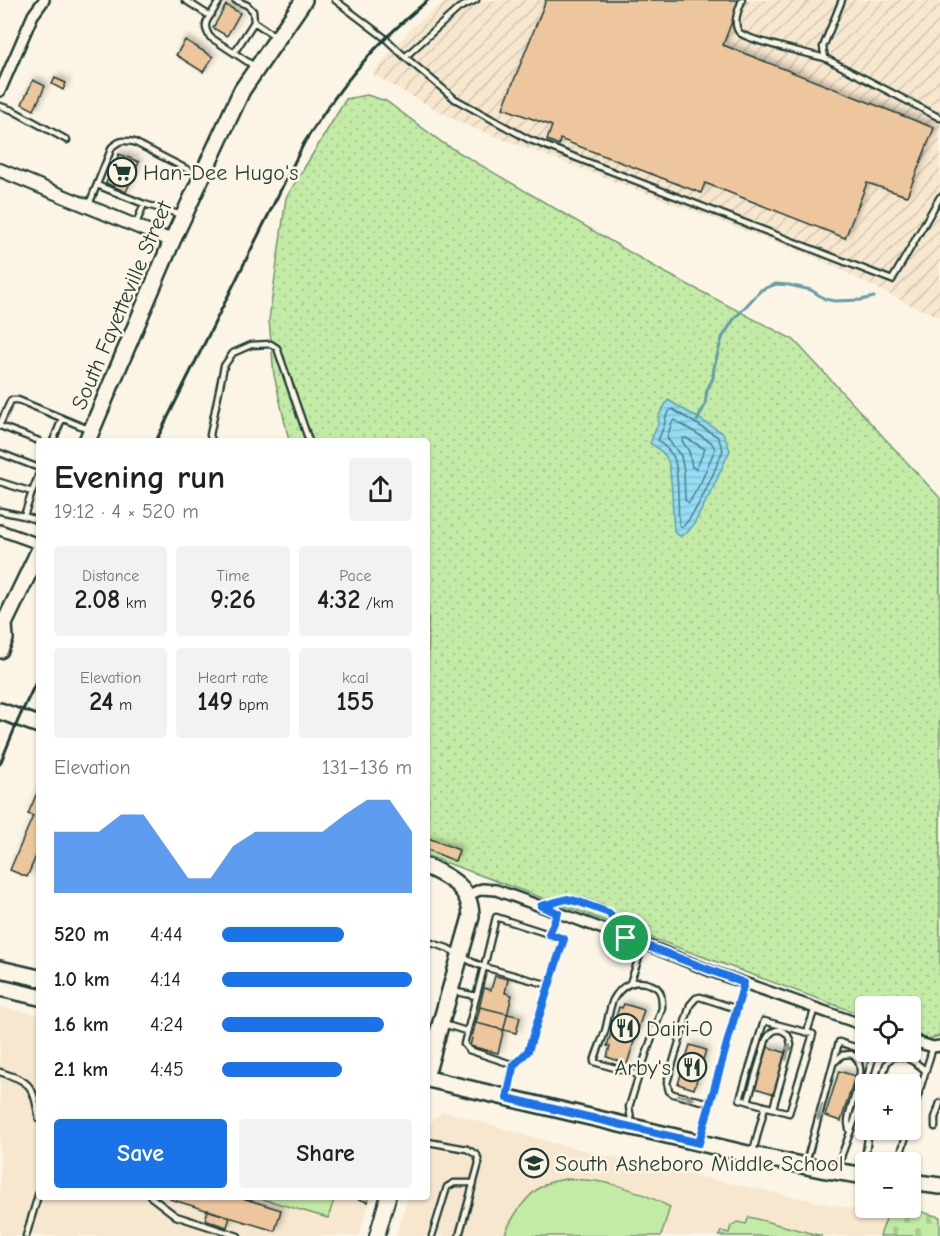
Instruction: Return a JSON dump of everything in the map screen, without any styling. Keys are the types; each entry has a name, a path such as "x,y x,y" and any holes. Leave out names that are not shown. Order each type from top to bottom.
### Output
{"main road":[{"name":"South Fayetteville Street","path":"89,436 172,241 242,90 304,0"},
{"path":"0,650 5,639 2,627 36,557"},
{"path":"0,711 36,724"},
{"path":"430,868 459,885 471,908 471,917 430,1061"},
{"path":"0,969 36,977"},
{"path":"0,987 36,996"},
{"path":"430,1079 752,1155 855,1175"},
{"path":"921,1183 940,1186"},
{"path":"377,1236 387,1200"}],"street":[{"path":"0,91 33,15 44,0"},
{"path":"0,170 172,241"},
{"path":"0,530 36,543"},
{"path":"466,896 482,889 496,890 644,944 713,972 855,1022"},
{"path":"921,1042 937,1046"}],"lane":[{"path":"185,0 210,16"},
{"path":"220,0 206,22 206,30 210,37 257,69"},
{"path":"234,53 255,22 254,11 236,0"},
{"path":"336,0 386,38 455,99 528,140 892,280 940,196"},
{"path":"405,57 459,8 476,0"},
{"path":"742,0 736,18 742,35 825,58 940,118"},
{"path":"825,58 822,47 842,0"},
{"path":"255,22 278,38"},
{"path":"0,106 12,110 67,140"},
{"path":"88,207 112,147 124,140 134,142 202,177"},
{"path":"97,186 184,216"},
{"path":"135,226 144,204"},
{"path":"211,438 224,366 233,352 251,345 271,344 277,348 308,438"},
{"path":"36,440 0,425 11,400 18,400 62,419 89,436"},
{"path":"54,438 62,419"},
{"path":"0,453 36,467"},
{"path":"0,482 32,492"},
{"path":"24,516 36,482"},
{"path":"0,511 36,520"},
{"path":"541,906 567,899 602,910 613,917 626,938"},
{"path":"549,934 558,913"},
{"path":"507,1098 514,1065 528,1051 564,939 496,917 464,1044 466,1048 514,1065"},
{"path":"430,943 447,948 484,967 549,985"},
{"path":"639,1075 594,1062 614,999 630,982 644,944"},
{"path":"630,982 639,981 655,986 662,1000 662,1008 630,1107 632,1127"},
{"path":"699,1143 744,983"},
{"path":"450,990 476,996"},
{"path":"710,1103 673,1094 669,1091 667,1083 690,1005 696,998 700,997 737,1009"},
{"path":"807,1032 815,1008"},
{"path":"764,1020 807,1032 813,1034 789,1113 740,1099 764,1020"},
{"path":"441,1024 466,1031"},
{"path":"748,1101 766,1040 770,1032 779,1030 789,1035 791,1045 773,1108"},
{"path":"806,1166 839,1042 855,1048"},
{"path":"921,1087 937,1046"},
{"path":"833,1065 846,1053 855,1056 860,1065 859,1080 848,1122 849,1132"},
{"path":"884,1074 889,1060 900,1057 910,1060 926,1071"},
{"path":"837,1172 872,1062"},
{"path":"0,1072 20,1079 29,1086 36,1104"},
{"path":"940,1103 935,1118 935,1127 940,1122"},
{"path":"752,1155 765,1106"},
{"path":"430,1142 468,1149 477,1155 479,1163 459,1236"},
{"path":"432,1236 447,1187 454,1183 474,1184"},
{"path":"26,1236 37,1200"},
{"path":"155,1200 176,1216 238,1236"}],"shaded area":[{"path":"447,0 940,0 940,317 910,305 817,258 460,123 372,74 413,26"},
{"path":"0,1007 36,1014 36,1200 370,1200 359,1236 0,1236"},
{"name":"South Asheboro Middle School","path":"444,1111 553,1143 855,1209 855,1218 886,1218 880,1236 396,1236 407,1200 430,1200 430,1127 434,1118"}],"green space":[{"path":"367,95 386,101 443,143 662,271 794,340 940,498 940,1036 928,1039 921,1036 921,996 855,996 855,1012 430,857 430,438 288,438 274,375 269,320 286,198 346,99"},
{"path":"565,1179 580,1179 619,1186 670,1207 661,1236 504,1236 511,1221 533,1193 548,1183"},
{"path":"266,1200 334,1200 328,1218"},
{"path":"921,1212 940,1217 940,1236 880,1236 886,1218 921,1218"},
{"path":"749,1217 822,1236 719,1236 721,1231 729,1233 731,1226 737,1222 746,1224"}],"water":[{"path":"668,400 723,433 730,450 694,524 687,533 680,536 674,530 669,465 664,454 650,443 658,424 659,415"}],"building":[{"path":"546,0 740,0 723,45 934,128 907,196 867,183 845,238 705,183 701,193 560,139 559,145 547,140 552,126 503,108"},
{"path":"226,5 240,13 227,36 213,28"},
{"path":"185,40 213,57 203,72 176,55"},
{"path":"55,78 66,83 63,90 52,84"},
{"path":"33,80 45,86 34,110 22,104"},
{"path":"119,154 139,162 126,192 106,183"},
{"path":"36,795 36,856 27,877 10,870 33,816 28,814"},
{"path":"430,839 459,850 455,861 430,851"},
{"path":"495,976 508,979 505,993 512,995 498,1053 470,1046 484,988 491,990"},
{"name":"Dairi-O","path":"624,1004 644,1010 627,1064 607,1057 610,1046 607,1046 619,1007 622,1008"},
{"path":"480,1007 520,1017 516,1033 476,1023"},
{"name":"Arby's","path":"690,1045 706,1050 694,1089 678,1084"},
{"path":"768,1047 786,1053 774,1094 755,1088"},
{"path":"839,1071 855,1076 841,1121 825,1116"},
{"path":"173,1200 249,1200 281,1210 275,1231"},
{"path":"208,1210 230,1217 227,1227 205,1220"}],"waterway":[{"path":"697,421 705,405 722,338 734,319 761,290 776,284 811,290 825,299 835,301 874,297"}],"railway":[{"path":"157,438 304,143 358,68 392,32 428,0"},
{"path":"0,764 36,682"}],"place":[{"name":"Han-Dee Hugo's","path":"122,172"},
{"name":"Dairi-O","path":"625,1028"},
{"name":"Arby's","path":"692,1067"},
{"name":"South Asheboro Middle School","path":"534,1163"}],"route":[{"path":"567,899 602,910 613,917 626,938 744,983 699,1143 507,1098 514,1065 528,1051 564,939 549,934 558,913 541,906 567,899"}]}
